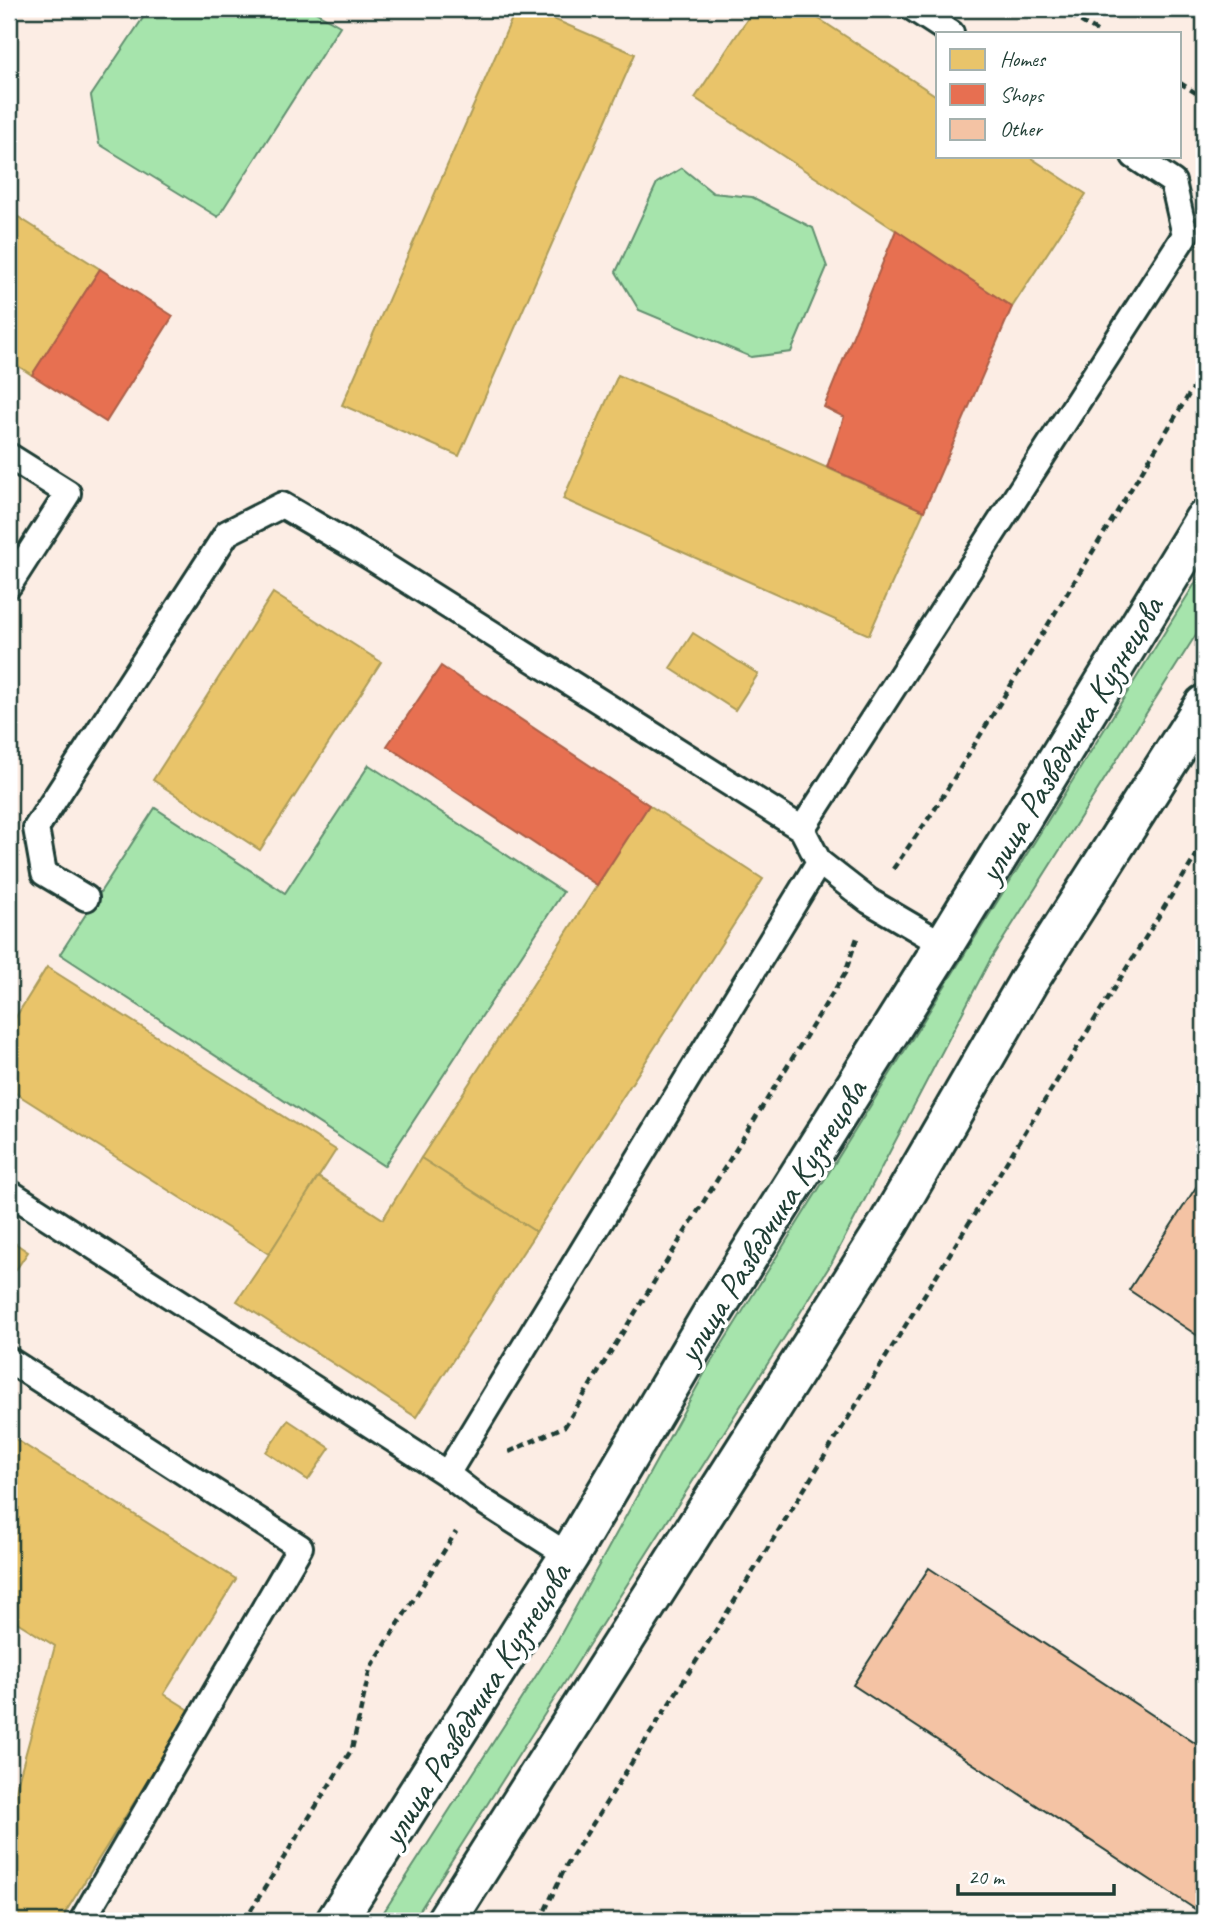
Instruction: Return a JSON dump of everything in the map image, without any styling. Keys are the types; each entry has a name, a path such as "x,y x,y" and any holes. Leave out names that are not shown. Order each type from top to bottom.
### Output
{"main road":[{"name":"улица Разведчика Кузнецова","path":"337,1921 569,1556 712,1314 944,945 1204,520"},
{"path":"446,1921 889,1223 1028,982 1204,705"}],"lane":[{"path":"914,9 949,32"},
{"path":"802,829 1185,234 1173,182 1137,158"},
{"path":"9,456 68,494 9,585"},
{"path":"86,898 44,873 36,828 227,533 282,505 369,556 802,829 819,862 869,901 944,945"},
{"path":"447,1474 819,862"},
{"path":"9,1192 447,1474 478,1498 569,1556"},
{"path":"9,1360 300,1547 82,1921"}],"path":[{"path":"1060,9 1098,32"},
{"path":"1182,84 1204,98"},
{"path":"244,1921 352,1749 369,1669 509,1452 565,1426 845,973 869,901 935,810 1204,373"},
{"path":"540,1921 566,1866 756,1567 1204,843"}],"green space":[{"path":"149,9 310,9 340,26 218,217 99,144 91,96"},
{"path":"682,168 713,193 752,197 813,228 827,267 791,352 751,357 639,310 616,272 657,183"},
{"path":"1204,569 1204,622 990,960 831,1264 413,1921 378,1921 550,1654 708,1367"},
{"path":"369,765 563,892 384,1166 60,954 155,808 285,893"}],"building: Homes":[{"path":"516,9 530,9 635,54 459,456 342,405"},
{"path":"754,9 804,9 936,96 936,158 1031,158 1086,194 1012,307 695,98"},
{"path":"9,211 100,269 32,375 9,360"},
{"path":"618,375 924,511 869,635 563,499"},
{"path":"273,593 381,662 260,850 153,780"},
{"path":"693,633 758,674 735,710 670,668"},
{"path":"649,805 763,879 536,1232 421,1158"},
{"path":"47,967 336,1150 269,1254 9,1089 9,1028"},
{"path":"421,1158 536,1232 416,1417 237,1301 318,1177 383,1219"},
{"path":"9,1239 28,1252 9,1280"},
{"path":"288,1420 330,1448 308,1480 266,1452"},
{"path":"9,1435 236,1579 164,1694 191,1711 60,1921 9,1921 9,1815 55,1646 9,1617"}],"building: Shops":[{"path":"896,230 1012,307 924,511 827,467 844,417 824,407"},
{"path":"100,269 173,316 106,422 32,375"},
{"path":"441,666 649,805 597,885 387,746"}],"building: Other":[{"path":"1204,1175 1204,1340 1129,1290"},
{"path":"929,1568 1204,1749 1204,1915 853,1685"}]}
